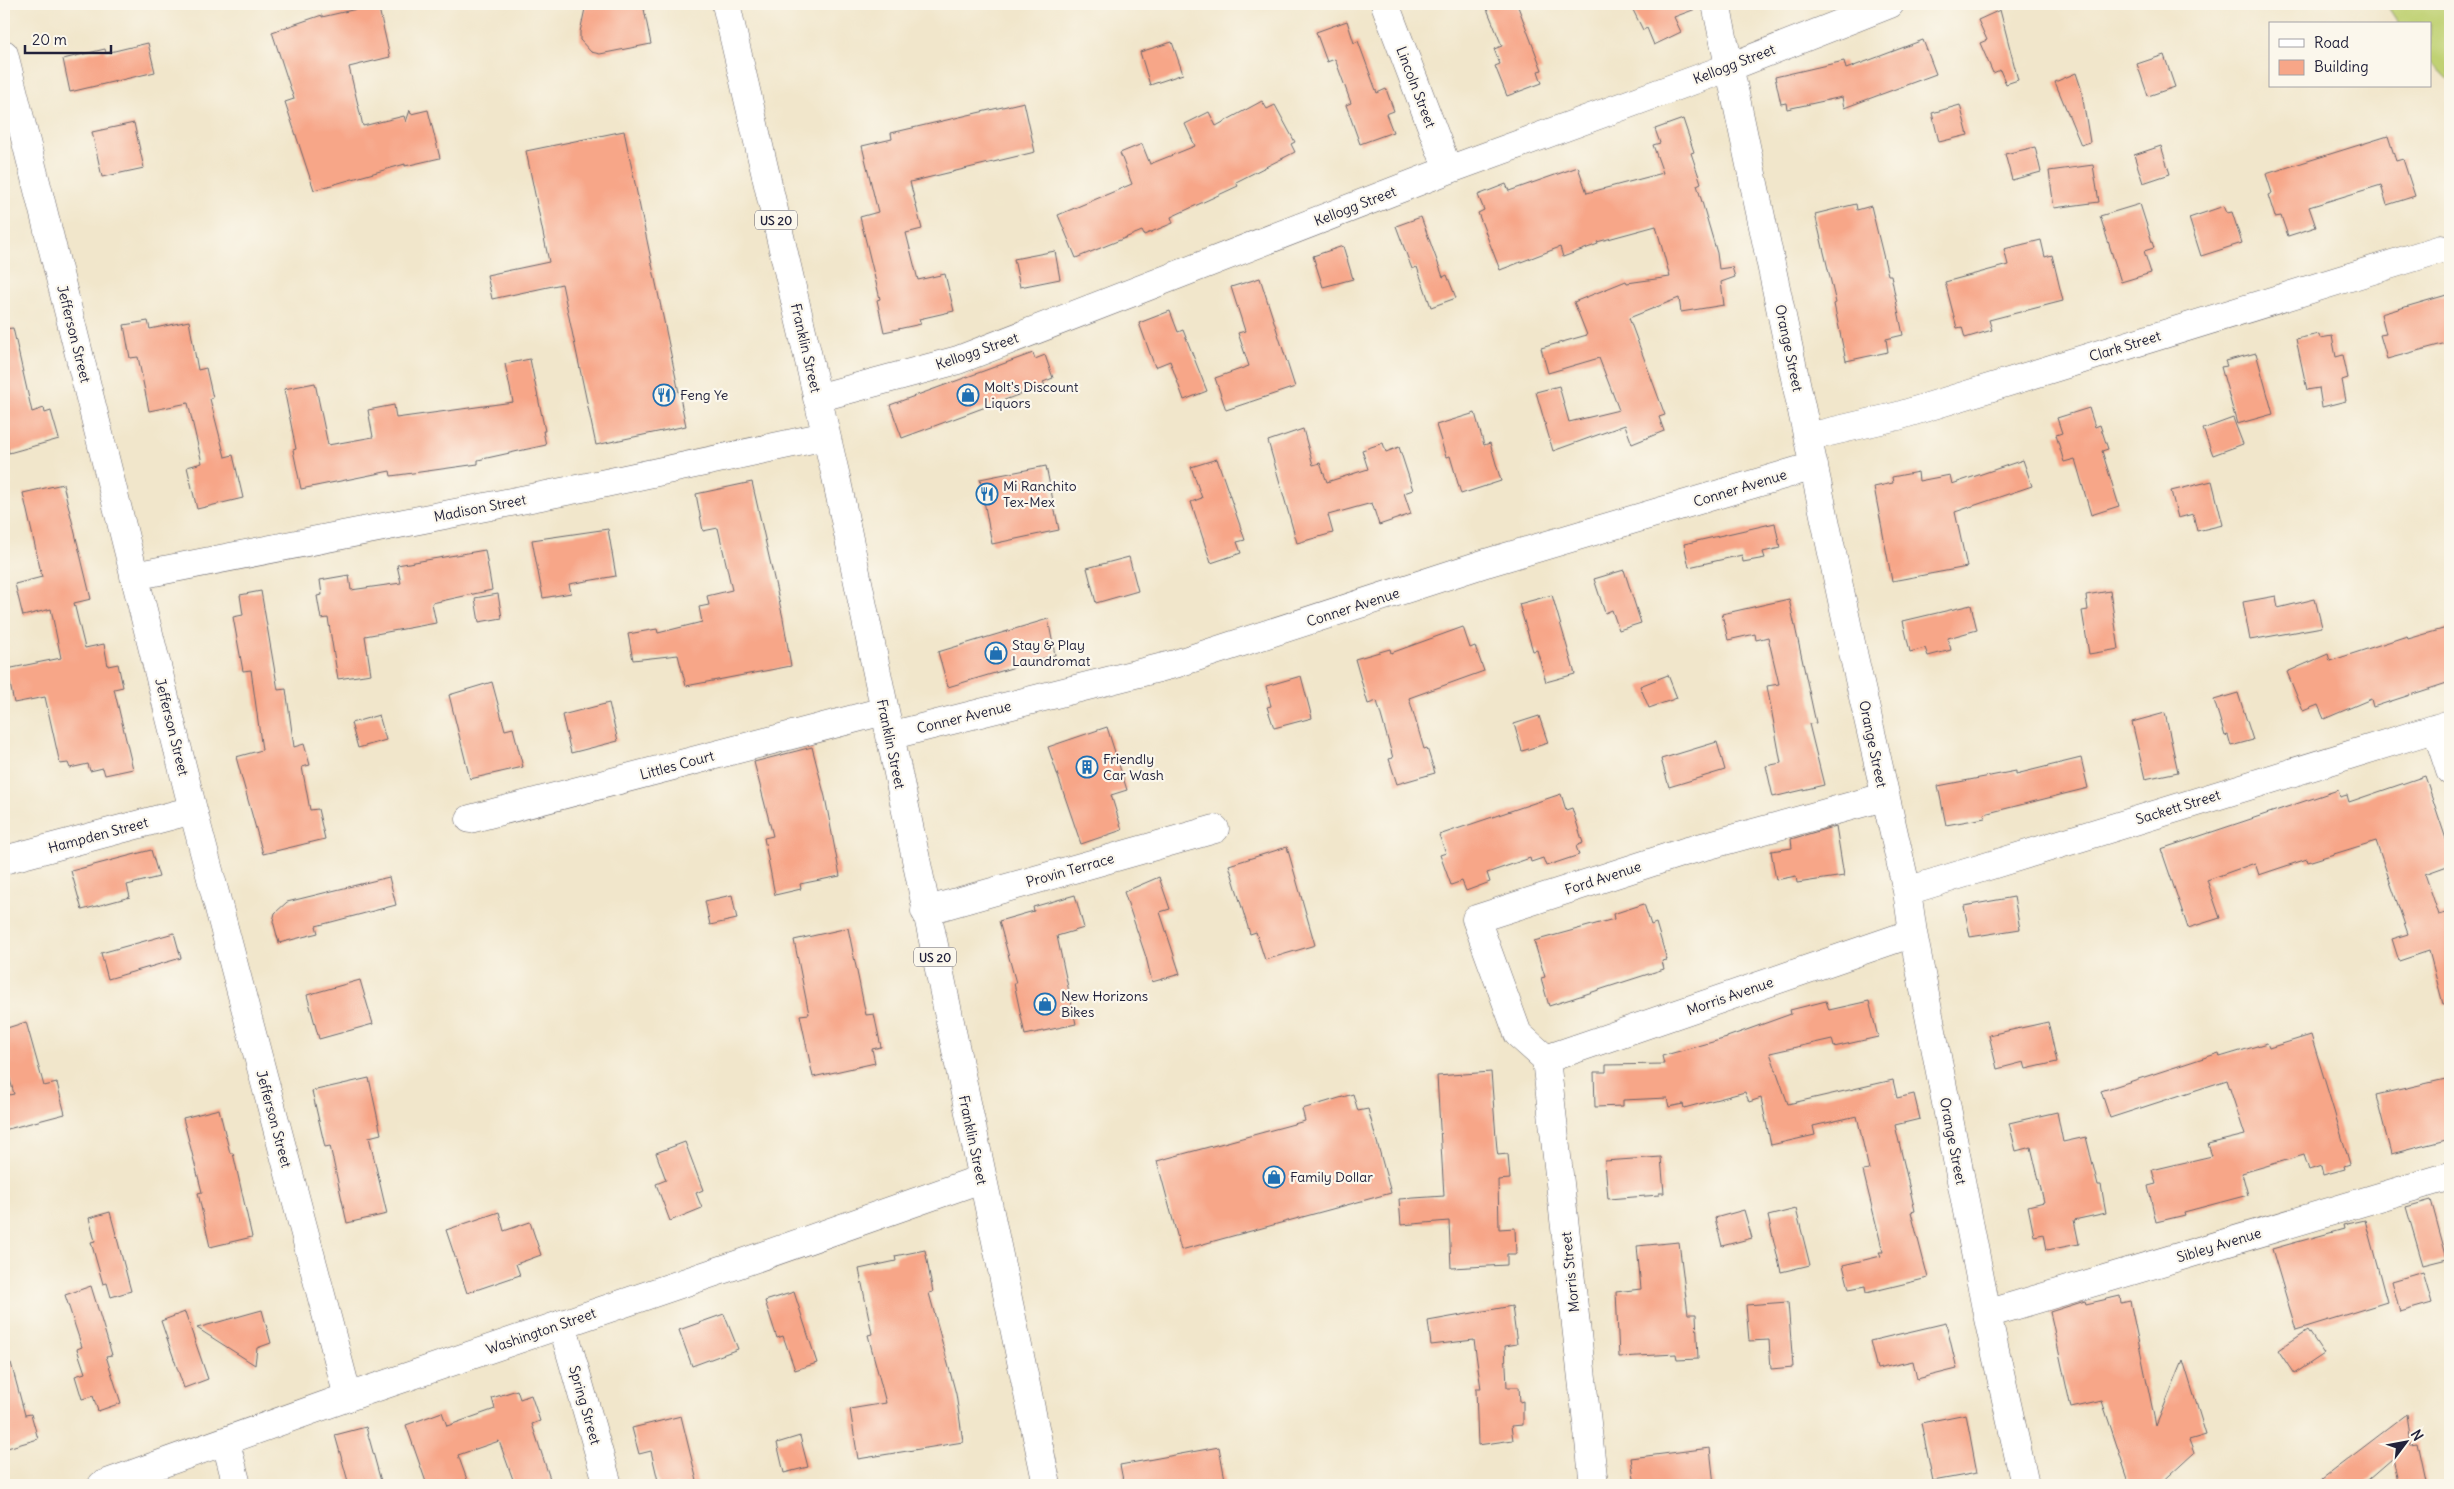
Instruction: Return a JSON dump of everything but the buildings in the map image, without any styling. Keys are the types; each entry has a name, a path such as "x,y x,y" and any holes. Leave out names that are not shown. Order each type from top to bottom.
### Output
{"street":[{"name":"Franklin Street","path":"726,4 826,436 1047,1485"},
{"name":"Lincoln Street","path":"1384,4 1448,170"},
{"name":"Orange Street","path":"1716,4 1884,798 1907,891 1913,932 1987,1314 2025,1485"},
{"name":"Kellogg Street","path":"817,398 958,360 1448,170 1730,67 1890,4"},
{"name":"Jefferson Street","path":"4,54 193,810 348,1397"},
{"name":"Clark Street","path":"1808,436 1898,416 2441,249"},
{"name":"Madison Street","path":"134,576 587,487 826,436"},
{"name":"Conner Avenue","path":"886,724 1175,664 1486,563 1814,466"},
{"name":"Littles Court","path":"470,819 886,724"},
{"path":"2443,726 2450,771"},
{"name":"Sackett Street","path":"1907,891 2443,726"},
{"name":"Ford Avenue","path":"1546,1059 1518,1034 1476,919 1684,852 1884,798"},
{"name":"Hampden Street","path":"4,860 193,810"},
{"name":"Provin Terrace","path":"925,911 1215,829"},
{"name":"Morris Avenue","path":"1546,1059 1913,932"},
{"name":"Morris Street","path":"1546,1059 1594,1485"},
{"name":"Sibley Avenue","path":"1987,1314 2450,1176"},
{"name":"Washington Street","path":"102,1485 226,1443 348,1397 981,1179"},
{"name":"Spring Street","path":"562,1324 608,1485"},
{"path":"226,1443 237,1485"}],"green space":[{"path":"2386,4 2450,4 2450,82 2432,63 2432,22 2398,22"}],"place":[{"name":"Feng Ye","path":"664,395"},
{"name":"Molt's Discount Liquors","path":"968,395"},
{"name":"Mi Ranchito Tex-Mex","path":"987,494"},
{"name":"Stay & Play Laundromat","path":"996,653"},
{"name":"Friendly Car Wash","path":"1087,767"},
{"name":"New Horizons Bikes","path":"1045,1004"},
{"name":"Family Dollar","path":"1274,1177"}]}
